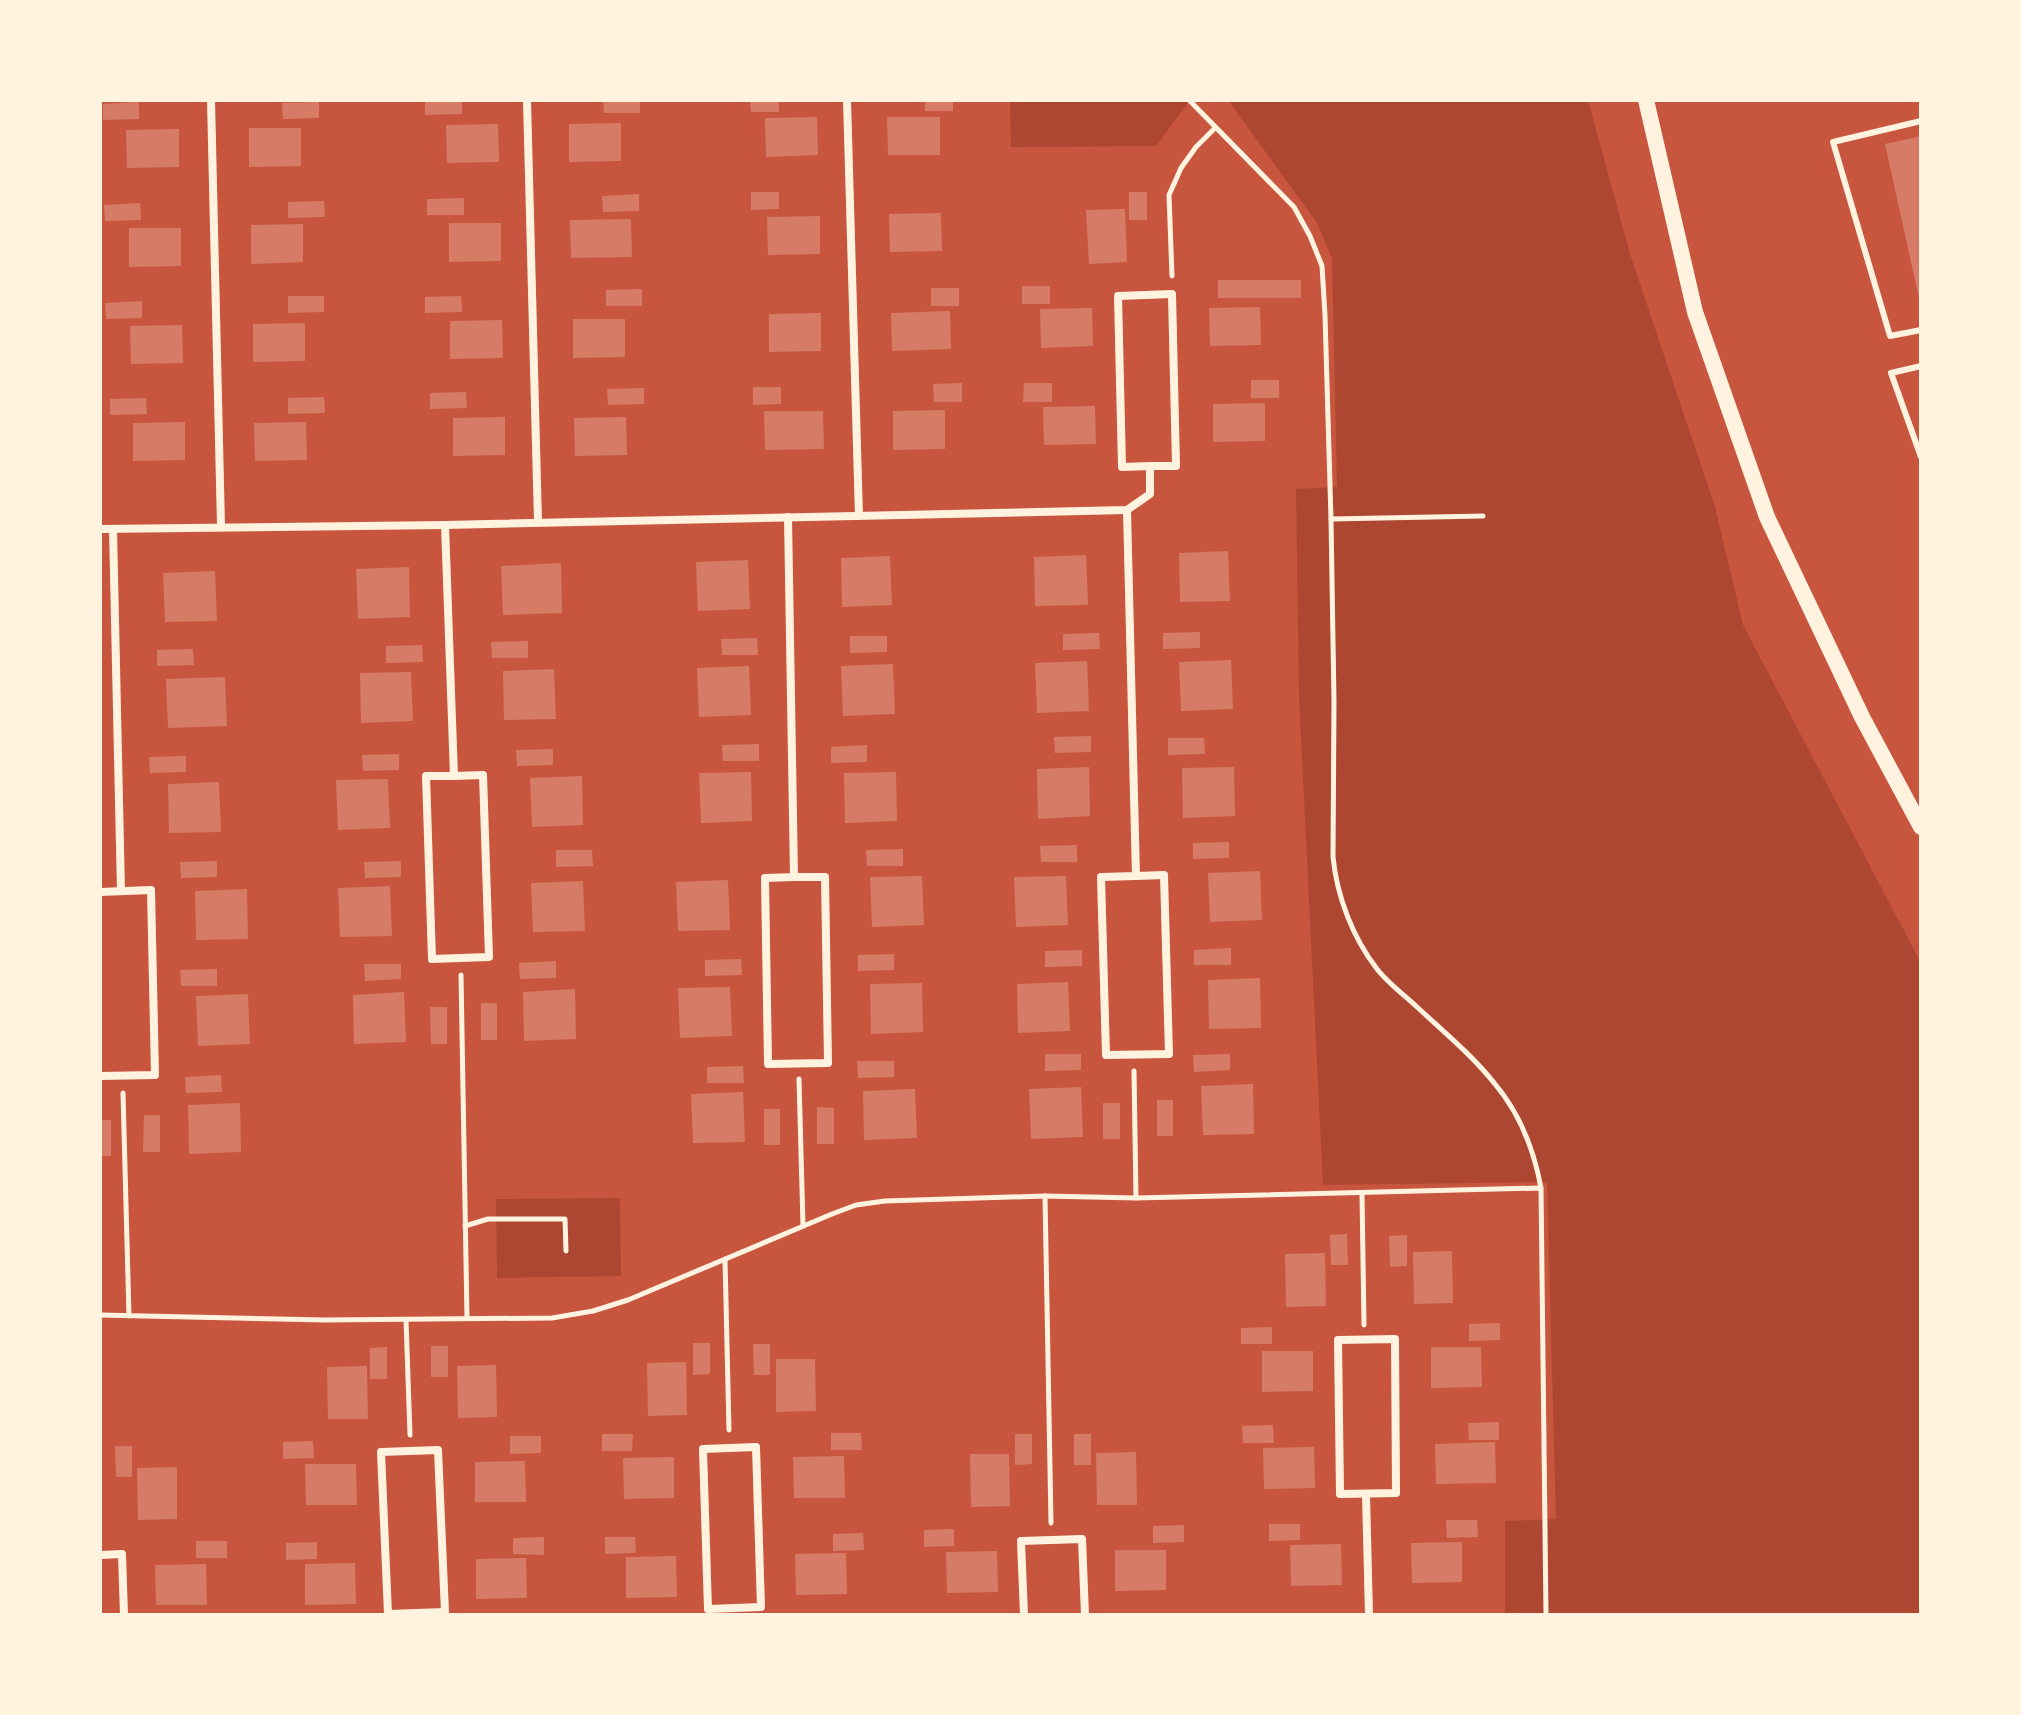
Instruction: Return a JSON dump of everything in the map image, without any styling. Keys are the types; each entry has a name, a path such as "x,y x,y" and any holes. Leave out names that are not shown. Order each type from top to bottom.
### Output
{"main road":[{"path":"1646,100 1695,312 1767,517 1862,717 1921,827"}],"street":[{"path":"211,100 221,526"},
{"path":"527,100 538,522"},
{"path":"847,100 859,516"},
{"path":"1172,294 1176,466 1150,466 1122,467 1118,296 1172,294"},
{"path":"100,529 1127,510 1150,494 1150,466"},
{"path":"1127,510 1136,876"},
{"path":"788,517 794,877"},
{"path":"445,525 454,776"},
{"path":"113,529 121,891"},
{"path":"483,775 489,957 432,959 426,776 454,776 483,775"},
{"path":"1164,875 1169,1054 1106,1055 1101,877 1136,876 1164,875"},
{"path":"794,877 825,877 828,1063 768,1064 765,878 794,877"},
{"path":"100,892 151,890 155,1075 100,1076"},
{"path":"1395,1339 1396,1493 1366,1494 1340,1494 1338,1340 1395,1339"},
{"path":"756,1447 761,1607 732,1612 708,1609 703,1449 756,1447"},
{"path":"438,1450 445,1612 415,1614 388,1614 381,1452 438,1450"},
{"path":"1366,1494 1369,1615"},
{"path":"1024,1615 1021,1541 1082,1539 1085,1615"},
{"path":"100,1555 122,1554 124,1615"}],"lane":[{"path":"1921,121 1833,142 1890,336 1921,330"},
{"path":"1921,366 1891,373 1921,457"}],"path":[{"path":"1189,100 1294,207 1322,266 1331,519 1335,880 1358,940 1378,970 1495,1083 1528,1137 1535,1158 1541,1188 1546,1615"},
{"path":"1172,294 1169,195 1181,168 1215,128"},
{"path":"1331,519 1483,516"},
{"path":"460,958 467,1318"},
{"path":"1134,1055 1136,1198"},
{"path":"799,1063 803,1226"},
{"path":"123,1076 129,1316"},
{"path":"100,1315 406,1320 552,1318 593,1311 628,1300 856,1205 885,1201 1045,1196 1136,1198 1362,1194 1541,1188"},
{"path":"1362,1194 1365,1340"},
{"path":"1045,1196 1051,1540"},
{"path":"465,1226 488,1219 565,1219 566,1251"},
{"path":"725,1259 729,1448"},
{"path":"406,1320 410,1451"}],"shaded area":[{"path":"1010,100 1190,100 1156,146 1011,147"},
{"path":"1228,100 1588,100 1630,254 1715,507 1743,625 1921,963 1921,1615 1505,1615 1505,1521 1556,1519 1547,1182 1323,1185 1299,697 1296,489 1337,487 1332,258 1317,223"},
{"path":"620,1198 621,1276 497,1278 496,1199"}],"building":[{"path":"425,100 462,100 462,114 425,115"},
{"path":"603,100 640,100 640,113 604,113"},
{"path":"750,100 779,100 779,112 751,112"},
{"path":"925,100 953,100 953,111 925,111"},
{"path":"139,102 139,119 103,120 103,104"},
{"path":"319,102 319,118 283,119 282,103"},
{"path":"817,117 818,155 766,157 765,118"},
{"path":"887,117 940,117 940,155 888,155"},
{"path":"621,123 621,161 569,162 569,124"},
{"path":"498,124 499,162 447,163 446,125"},
{"path":"249,128 301,128 301,166 249,167"},
{"path":"179,129 179,167 127,168 126,130"},
{"path":"1921,136 1921,303 1920,303 1885,144"},
{"path":"751,192 779,192 779,209 751,210"},
{"path":"1129,192 1147,192 1147,220 1129,220"},
{"path":"639,194 639,211 603,212 602,196"},
{"path":"464,198 464,215 427,215 427,199"},
{"path":"324,201 325,217 288,218 288,202"},
{"path":"140,203 141,220 105,221 104,205"},
{"path":"1125,209 1127,262 1089,264 1086,210"},
{"path":"941,213 942,251 890,252 889,214"},
{"path":"820,216 820,254 768,255 767,217"},
{"path":"631,219 632,257 571,258 570,220"},
{"path":"449,223 501,223 501,261 449,262"},
{"path":"303,224 303,262 251,264 251,225"},
{"path":"129,228 181,228 181,266 129,267"},
{"path":"1218,280 1301,280 1301,298 1218,298"},
{"path":"1022,286 1050,286 1050,304 1022,304"},
{"path":"931,288 959,288 959,306 931,306"},
{"path":"642,289 642,306 606,306 606,290"},
{"path":"288,296 324,296 324,312 288,313"},
{"path":"461,296 462,312 425,313 425,297"},
{"path":"142,301 142,318 106,319 105,303"},
{"path":"1260,307 1261,345 1210,346 1209,308"},
{"path":"1092,308 1093,346 1041,348 1040,309"},
{"path":"950,311 951,349 892,351 891,313"},
{"path":"821,313 821,351 769,352 769,314"},
{"path":"573,319 625,319 625,357 573,358"},
{"path":"502,320 503,358 450,359 450,321"},
{"path":"305,323 305,361 253,362 253,324"},
{"path":"182,325 183,363 131,364 130,326"},
{"path":"1251,380 1279,380 1279,398 1251,398"},
{"path":"962,383 962,402 934,402 933,384"},
{"path":"1024,383 1052,383 1052,402 1023,402"},
{"path":"753,387 781,387 781,404 753,405"},
{"path":"644,388 644,404 608,405 607,389"},
{"path":"466,392 467,408 430,409 430,393"},
{"path":"324,397 325,413 288,414 288,398"},
{"path":"146,398 147,414 110,415 110,399"},
{"path":"1265,403 1265,441 1213,442 1213,404"},
{"path":"1095,406 1096,444 1044,445 1043,407"},
{"path":"945,410 945,449 893,450 893,411"},
{"path":"764,411 823,411 824,449 765,450"},
{"path":"505,417 505,455 453,456 453,418"},
{"path":"626,417 627,455 575,456 574,418"},
{"path":"185,422 185,460 133,461 133,423"},
{"path":"306,422 307,460 255,461 254,423"},
{"path":"1228,551 1230,601 1180,602 1179,553"},
{"path":"1086,555 1088,605 1035,606 1034,557"},
{"path":"890,556 892,605 842,607 841,558"},
{"path":"748,560 750,609 698,611 696,562"},
{"path":"561,563 562,613 503,615 501,566"},
{"path":"409,567 410,617 358,619 356,569"},
{"path":"215,571 217,621 165,622 163,573"},
{"path":"1200,632 1200,648 1163,649 1163,633"},
{"path":"1099,633 1100,649 1063,650 1063,634"},
{"path":"850,636 887,636 887,652 850,653"},
{"path":"757,638 758,655 722,655 721,639"},
{"path":"528,641 528,658 492,658 491,642"},
{"path":"422,645 423,662 386,663 386,646"},
{"path":"193,649 194,665 157,666 157,650"},
{"path":"1231,660 1233,709 1181,711 1179,662"},
{"path":"1087,661 1089,711 1037,713 1035,663"},
{"path":"893,664 895,714 843,716 841,666"},
{"path":"749,666 751,715 699,717 697,668"},
{"path":"554,669 556,719 504,720 503,671"},
{"path":"411,672 413,721 361,723 360,673"},
{"path":"225,677 227,726 168,728 166,679"},
{"path":"1091,736 1091,752 1055,753 1054,737"},
{"path":"1168,738 1204,738 1205,754 1168,755"},
{"path":"759,744 759,761 723,761 722,745"},
{"path":"867,745 867,762 831,763 831,747"},
{"path":"553,749 553,765 517,766 516,750"},
{"path":"399,754 399,770 363,771 362,755"},
{"path":"186,756 186,772 150,773 149,757"},
{"path":"1089,767 1090,816 1038,819 1037,769"},
{"path":"1234,767 1235,816 1183,818 1182,768"},
{"path":"751,772 752,821 701,823 699,773"},
{"path":"896,772 897,821 845,823 844,773"},
{"path":"582,776 583,825 532,827 530,778"},
{"path":"388,779 390,828 338,830 336,780"},
{"path":"219,782 221,832 169,833 168,784"},
{"path":"1229,842 1229,858 1193,859 1193,843"},
{"path":"1077,845 1077,862 1041,862 1040,846"},
{"path":"903,849 903,866 867,866 866,850"},
{"path":"556,850 592,850 593,866 556,867"},
{"path":"217,861 217,877 181,878 180,862"},
{"path":"401,861 401,877 365,878 364,862"},
{"path":"1260,871 1262,920 1210,922 1208,873"},
{"path":"922,876 924,925 872,927 870,877"},
{"path":"1066,876 1068,925 1016,927 1014,877"},
{"path":"728,880 730,930 678,931 676,882"},
{"path":"583,881 585,931 533,932 531,883"},
{"path":"390,886 392,936 340,937 338,888"},
{"path":"247,889 248,939 196,940 195,891"},
{"path":"1231,948 1231,965 1194,965 1194,950"},
{"path":"1082,950 1082,966 1045,967 1045,951"},
{"path":"894,954 894,970 858,971 858,955"},
{"path":"741,959 742,975 705,976 705,960"},
{"path":"556,961 556,978 520,979 519,963"},
{"path":"364,964 401,964 401,979 365,981"},
{"path":"217,969 217,986 181,986 180,970"},
{"path":"1260,978 1261,1028 1209,1029 1208,980"},
{"path":"1068,982 1070,1031 1018,1033 1017,984"},
{"path":"922,983 923,1032 871,1034 870,984"},
{"path":"730,987 732,1036 680,1038 678,988"},
{"path":"575,989 576,1039 524,1041 523,992"},
{"path":"404,992 406,1042 354,1044 353,995"},
{"path":"248,994 250,1044 198,1046 196,996"},
{"path":"481,1003 497,1003 497,1040 481,1040"},
{"path":"430,1007 447,1007 447,1044 431,1044"},
{"path":"1045,1054 1081,1054 1081,1070 1045,1071"},
{"path":"1230,1054 1230,1070 1194,1072 1193,1055"},
{"path":"857,1061 894,1061 894,1077 858,1078"},
{"path":"743,1066 744,1083 707,1083 707,1067"},
{"path":"221,1075 222,1092 186,1093 185,1077"},
{"path":"1253,1084 1254,1134 1203,1135 1201,1086"},
{"path":"1081,1087 1083,1137 1031,1139 1029,1089"},
{"path":"915,1089 917,1138 864,1140 863,1091"},
{"path":"743,1092 745,1142 693,1143 691,1094"},
{"path":"1157,1100 1173,1100 1173,1136 1157,1136"},
{"path":"240,1103 241,1152 189,1154 188,1105"},
{"path":"1103,1103 1120,1103 1120,1139 1103,1139"},
{"path":"817,1107 834,1108 834,1144 817,1144"},
{"path":"764,1109 780,1109 780,1145 764,1145"},
{"path":"144,1115 160,1115 160,1152 143,1152"},
{"path":"100,1120 111,1120 111,1156 100,1156"},
{"path":"1347,1234 1348,1265 1331,1265 1330,1235"},
{"path":"1407,1235 1407,1266 1390,1267 1389,1236"},
{"path":"1452,1251 1453,1303 1414,1304 1413,1252"},
{"path":"1325,1253 1326,1306 1286,1307 1285,1254"},
{"path":"1500,1323 1500,1340 1469,1341 1469,1324"},
{"path":"1272,1327 1272,1344 1241,1344 1241,1328"},
{"path":"693,1343 710,1343 710,1374 693,1375"},
{"path":"753,1344 770,1344 770,1375 754,1375"},
{"path":"431,1346 448,1346 448,1377 431,1377"},
{"path":"387,1347 387,1379 370,1379 370,1348"},
{"path":"1431,1347 1481,1347 1482,1387 1431,1388"},
{"path":"1262,1351 1313,1351 1313,1391 1262,1392"},
{"path":"776,1359 815,1359 816,1411 776,1412"},
{"path":"686,1362 687,1415 648,1416 647,1363"},
{"path":"496,1365 497,1417 458,1418 457,1366"},
{"path":"367,1366 368,1419 328,1419 327,1367"},
{"path":"1499,1422 1499,1440 1469,1440 1468,1423"},
{"path":"1273,1425 1274,1443 1243,1443 1242,1426"},
{"path":"831,1433 861,1433 862,1450 831,1450"},
{"path":"602,1434 633,1434 632,1451 602,1451"},
{"path":"1015,1434 1032,1434 1032,1464 1015,1465"},
{"path":"1074,1434 1091,1434 1091,1465 1074,1465"},
{"path":"510,1436 541,1436 541,1453 510,1454"},
{"path":"313,1441 314,1458 283,1459 283,1442"},
{"path":"1495,1442 1496,1483 1436,1484 1435,1444"},
{"path":"115,1446 132,1446 132,1477 116,1477"},
{"path":"1314,1447 1315,1488 1264,1489 1263,1448"},
{"path":"1136,1452 1137,1505 1097,1505 1096,1453"},
{"path":"970,1454 1009,1454 1010,1506 971,1507"},
{"path":"844,1456 845,1498 794,1498 793,1457"},
{"path":"674,1457 674,1498 624,1499 623,1458"},
{"path":"525,1461 526,1502 475,1502 475,1462"},
{"path":"305,1464 356,1464 357,1505 306,1505"},
{"path":"177,1467 177,1519 138,1520 137,1468"},
{"path":"1446,1520 1477,1520 1478,1537 1447,1538"},
{"path":"1269,1524 1300,1524 1300,1540 1269,1541"},
{"path":"1184,1525 1184,1542 1153,1543 1153,1526"},
{"path":"954,1529 954,1546 924,1547 924,1530"},
{"path":"863,1533 864,1550 833,1551 833,1534"},
{"path":"544,1537 544,1555 513,1554 513,1538"},
{"path":"605,1537 635,1537 636,1553 605,1554"},
{"path":"196,1541 227,1541 227,1558 196,1558"},
{"path":"317,1542 317,1559 286,1560 286,1543"},
{"path":"1462,1542 1462,1582 1412,1583 1411,1543"},
{"path":"1341,1544 1342,1585 1291,1586 1290,1545"},
{"path":"1115,1550 1166,1550 1166,1590 1115,1591"},
{"path":"997,1551 998,1592 947,1593 946,1552"},
{"path":"846,1553 847,1594 796,1595 795,1554"},
{"path":"676,1556 677,1597 626,1598 626,1557"},
{"path":"526,1558 527,1598 476,1599 476,1559"},
{"path":"355,1563 356,1604 305,1605 305,1564"},
{"path":"206,1564 207,1605 156,1605 155,1565"}]}
